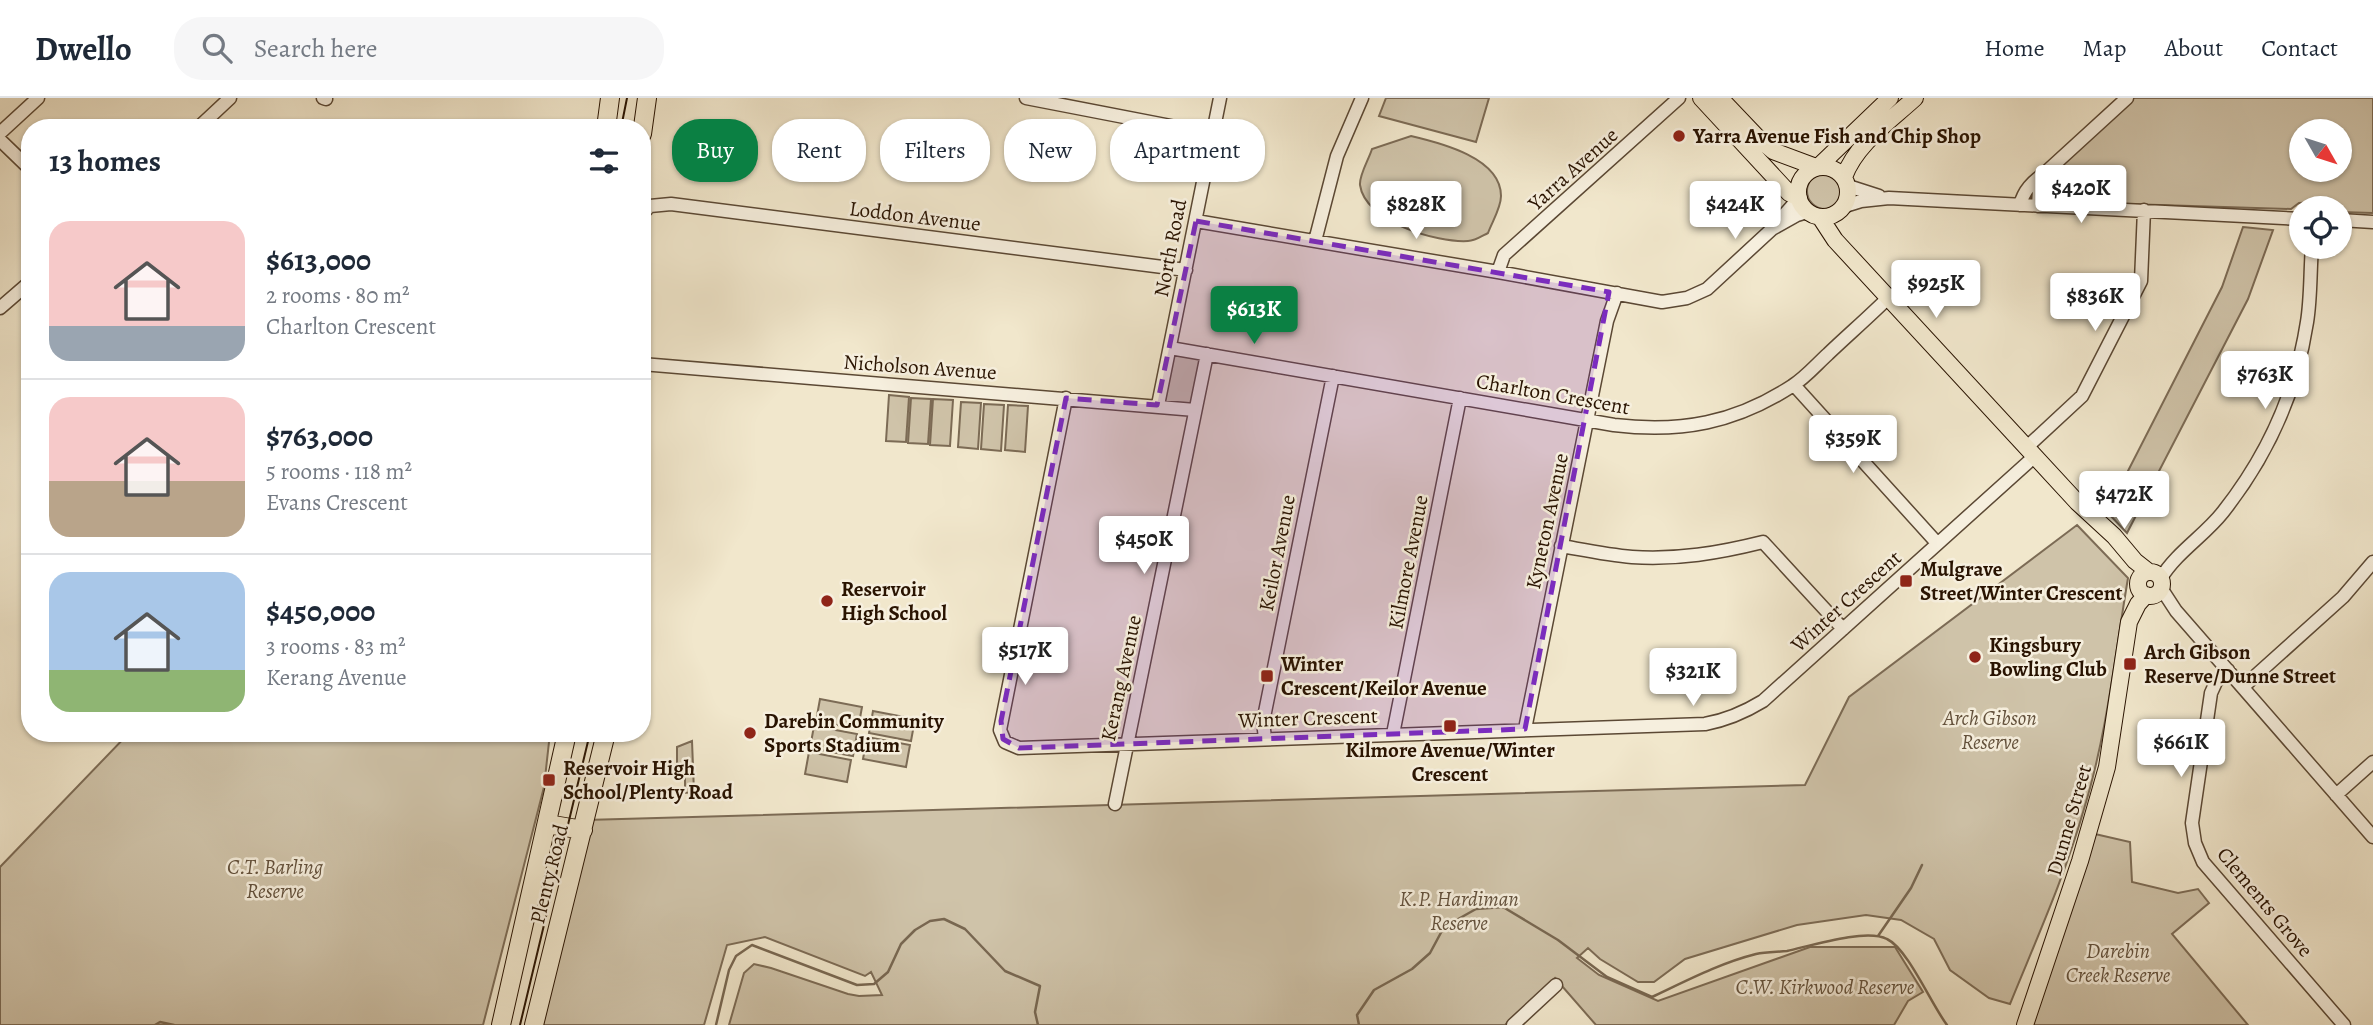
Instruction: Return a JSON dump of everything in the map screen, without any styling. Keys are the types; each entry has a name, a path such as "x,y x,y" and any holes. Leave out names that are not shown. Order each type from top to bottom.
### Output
{"highway":[{"path":"607,119 610,98"},
{"path":"644,119 647,98"},
{"name":"Plenty Road","path":"501,1025 565,742"},
{"name":"Plenty Road","path":"534,1025 604,742"},
{"path":"547,824 583,830"}],"main road":[{"path":"1701,98 1752,141 1817,167 1833,168 1846,182"},
{"path":"1720,98 1789,193 1806,206 2077,502 2108,542 2150,583"},
{"path":"1843,208 1831,216 1806,206 1798,187 1803,177 1890,98"},
{"path":"1892,299 1848,246 1842,232 1843,208 1848,196 1846,182 1851,160 1915,98"},
{"name":"Dunne Street","path":"2025,1025 2076,873 2107,767 2129,622 2150,583"}],"street":[{"path":"0,133 38,98"},
{"path":"208,119 230,98"},
{"path":"1026,98 1134,119"},
{"name":"North Road","path":"1215,119 1220,98"},
{"path":"1315,241 1337,156 1362,98"},
{"name":"Yarra Avenue","path":"1502,273 1500,260 1679,98"},
{"path":"2020,205 2032,182 2127,98"},
{"path":"0,140 21,160"},
{"path":"2038,206 2039,190 2045,173"},
{"name":"North Road","path":"1158,405 1203,182"},
{"path":"1846,182 1856,191 1889,198 2289,218"},
{"path":"1843,208 1861,201 1889,198"},
{"name":"Loddon Avenue","path":"651,206 671,204 1186,270"},
{"path":"1196,221 1613,292 1646,301 1675,301 1707,289 1772,229 1797,215 1806,206"},
{"name":"Winter Crescent","path":"1066,398 1000,730 1005,742 1019,748 1721,721 1745,712 1763,701 1843,629 1937,543 2031,451 2082,396 2140,281 2144,210"},
{"path":"2352,221 2373,222"},
{"path":"2311,259 2308,319 2301,355 2284,411 2256,467 2222,514 2150,583 2373,837"},
{"path":"0,308 21,290"},
{"name":"Kyneton Avenue","path":"1525,729 1613,292"},
{"name":"Charlton Crescent","path":"1170,348 1587,420 1657,429 1704,424 1746,411 1794,385 1892,299"},
{"name":"Kerang Avenue","path":"1115,804 1207,354"},
{"name":"Nicholson Avenue","path":"651,365 1195,410"},
{"name":"Keilor Avenue","path":"1265,738 1263,722 1333,376"},
{"path":"1794,385 1937,543"},
{"name":"Kilmore Avenue","path":"1393,734 1460,398"},
{"path":"1560,546 1631,557 1676,557 1717,554 1763,542 1843,629"},
{"path":"2243,687 2343,597 2373,562"},
{"name":"Clements Grove","path":"2228,670 2216,682 2211,693 2192,823 2195,843 2203,862 2344,1025"},
{"path":"2336,795 2373,762"},
{"path":"1513,1025 1556,985"}],"highlighted area":[{"path":"1196,221 1609,292 1525,729 1019,748 1003,739 1001,721 1066,398 1157,405"}],"green space":[{"path":"1386,98 1489,98 1476,142 1379,116"},
{"path":"2132,98 2373,98 2373,213 2352,212 2352,196 2289,196 2289,209 2030,201 2030,195"},
{"path":"1411,136 1467,154 1491,172 1498,183 1501,201 1488,233 1468,241 1422,234 1388,220 1365,198 1360,181 1372,149"},
{"path":"1825,173 1838,178 1843,191 1838,204 1825,209 1812,204 1807,191 1812,178"},
{"path":"2243,227 2273,230 2248,299 2127,533 2107,512 2222,287"},
{"path":"1170,348 1207,354 1195,410 1158,405"},
{"path":"889,395 909,397 906,442 886,441"},
{"path":"911,398 931,399 928,444 908,443"},
{"path":"933,399 953,400 950,446 930,445"},
{"path":"961,402 981,403 978,449 958,447"},
{"path":"984,404 1004,405 1001,451 981,449"},
{"path":"1008,405 1028,406 1025,452 1005,450"},
{"name":"K.P. Hardiman Reserve","path":"2077,525 2128,578 2105,723 2092,781 2059,883 2010,1004 1989,998 1950,970 1934,939 1901,920 1866,915 1797,925 1685,959 1654,982 1638,982 1600,959 1588,948 1577,958 1599,975 1658,1001 1810,947 1895,947 1923,992 1908,1001 1894,1025 1596,1025 1555,978 1505,1025 729,1025 744,973 754,964 848,994 882,995 871,972 865,976 765,937 727,945 704,1025 535,1025 586,820 1805,785 1849,697"},
{"path":"820,699 862,707 858,729 816,721"},
{"path":"873,711 915,719 911,741 869,733"},
{"path":"814,726 857,734 853,756 810,748"},
{"path":"867,737 910,745 906,767 863,759"},
{"path":"692,741 694,792 685,793 685,767 677,763 677,747"},
{"name":"C.T. Barling Reserve","path":"120,742 549,742 544,787 483,1025 0,1025 0,867"},
{"path":"809,752 851,760 847,782 805,774"},
{"name":"Darebin Creek Reserve","path":"2095,834 2130,842 2132,882 2178,893 2198,889 2209,903 2172,934 2248,1025 2032,1025"}],"waterway":[{"path":"1878,936 1911,888 1922,865"},
{"path":"1359,1025 1357,1015 1374,990 1412,969 1430,953 1444,927 1476,909 1503,907 1558,940 1607,977 1652,997 1716,967 1756,954 1787,951 1852,937 1878,936 1887,939 1903,954 1947,1025"},
{"path":"716,1025 729,970 736,956 752,945 857,985 874,984 888,972 901,944 915,930 930,921 944,919 965,929 1005,971 1040,986 1035,1012 1038,1025"},
{"path":"155,1025 160,1022 174,1025"}],"tram line":[{"path":"623,119 627,98"},
{"path":"520,1025 588,742"}],"place":[{"name":"Yarra Avenue Fish and Chip Shop","path":"1679,136"},
{"name":"Mulgrave Street/Winter Crescent","path":"1906,581"},
{"name":"Reservoir High School","path":"827,601"},
{"name":"Kingsbury Bowling Club","path":"1975,657"},
{"name":"Arch Gibson Reserve/Dunne Street","path":"2130,664"},
{"name":"Winter Crescent/Keilor Avenue","path":"1267,676"},
{"name":"Kilmore Avenue/Winter Crescent","path":"1450,726"},
{"name":"Darebin Community Sports Stadium","path":"750,733"},
{"name":"Reservoir High School/Plenty Road","path":"549,780"}],"park label":[{"name":"Arch Gibson Reserve","path":"1990,730"},
{"name":"C.W. Kirkwood Reserve","path":"1825,987"}]}
